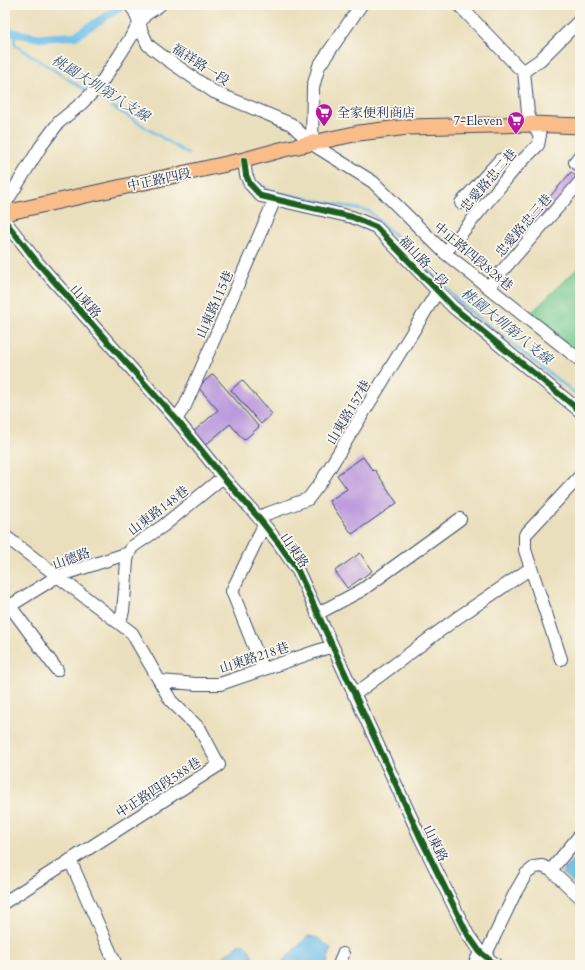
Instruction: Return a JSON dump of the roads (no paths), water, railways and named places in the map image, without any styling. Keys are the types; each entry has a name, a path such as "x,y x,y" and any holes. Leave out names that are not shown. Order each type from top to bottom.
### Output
{"main road":[{"name":"中正路四段","path":"5,213 359,133 408,127 532,124 580,126"}],"street":[{"path":"5,204 41,146 59,122 99,86 119,56 134,13 145,14 160,5"},
{"path":"312,144 313,87 319,66 360,5"},
{"path":"459,5 519,68 524,71 540,60 580,20"},
{"name":"福祥路一段","path":"134,13 148,44 188,75 214,92 291,124 312,144"},
{"name":"忠愛路忠二巷","path":"445,253 520,163 538,145 540,135 532,124 528,113 524,71"},
{"name":"中正路四段828巷","path":"312,144 373,182 445,253 580,360"},
{"path":"580,155 575,162 580,166"},
{"path":"461,203 500,160 510,159 520,163"},
{"name":"福山路一段","path":"244,160 246,175 250,184 261,196 352,217 376,227 453,307 580,411"},
{"name":"忠愛路忠三巷","path":"488,287 580,182"},
{"name":"山東路115巷","path":"176,420 185,406 275,199"},
{"name":"山東路","path":"5,221 37,262 176,420 261,521 280,544 298,571 424,846 468,934 482,954 496,965"},
{"name":"山東路157巷","path":"261,521 308,499 322,482 437,292"},
{"path":"561,659 525,550 526,535 580,476"},
{"name":"山東路148巷","path":"120,622 123,611 126,560 132,547 163,526 223,477"},
{"path":"318,614 362,590 460,519"},
{"path":"261,521 232,591 263,669"},
{"name":"中正路四段588巷","path":"5,536 132,632 171,701 200,729 219,765 5,902"},
{"name":"山德路","path":"8,608 58,576 129,553"},
{"path":"354,695 457,618 531,568"},
{"path":"8,608 57,670"},
{"name":"山東路218巷","path":"160,681 220,684 332,646"},
{"path":"551,870 580,836"},
{"path":"70,860 116,965"},
{"path":"474,965 482,954 526,874 535,867 542,866 551,870 580,897"}],"water":[{"path":"580,851 580,888 562,873"},
{"path":"308,936 318,938 331,949 326,965 279,965"},
{"path":"245,944 256,965 213,965 238,945"}],"waterway":[{"path":"5,29 14,33 41,38 75,36 124,5"},
{"name":"桃園大圳第八支線","path":"14,33 15,45 88,92"},
{"name":"桃園大圳第八支線","path":"94,95 188,154"},
{"name":"桃園大圳第八支線","path":"260,184 271,191 369,211 403,243 463,306 580,397"}],"place":[{"name":"全家便利商店","path":"324,127"},
{"name":"7-Eleven","path":"516,135"}]}
